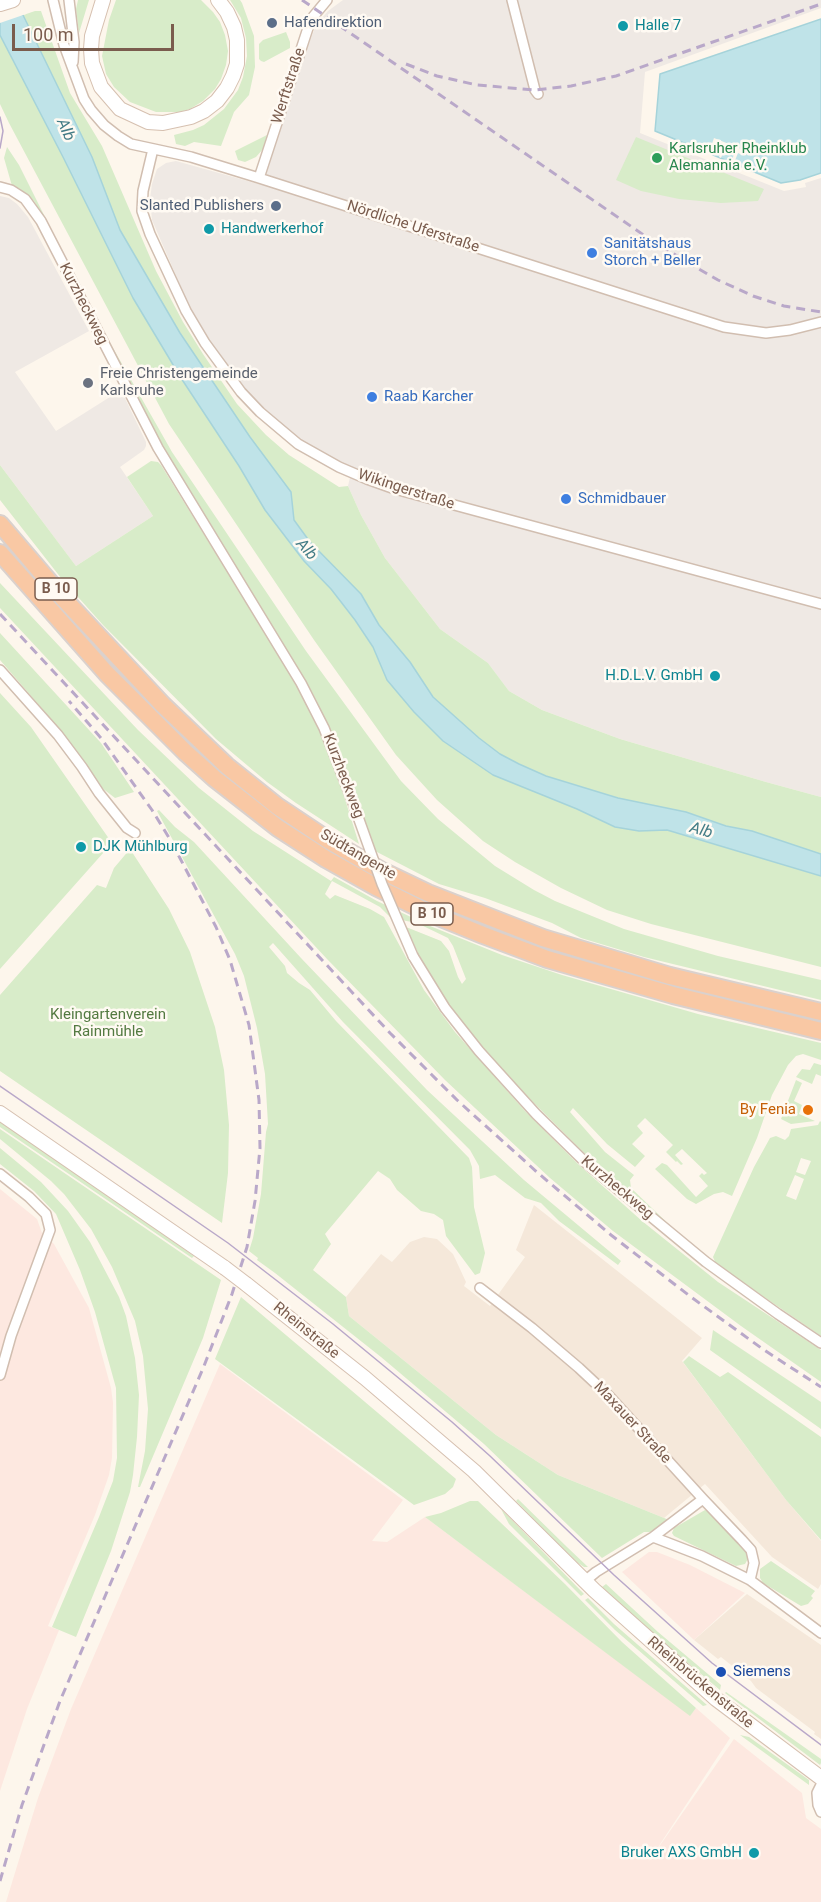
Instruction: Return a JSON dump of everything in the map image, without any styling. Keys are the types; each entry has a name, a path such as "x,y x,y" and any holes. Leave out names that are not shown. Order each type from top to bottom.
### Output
{"highway":[{"name":"Südtangente","path":"0,524 64,599 163,705 277,806 328,840 380,870 428,893 543,938 670,976 821,1012"},
{"name":"Südtangente","path":"0,553 6,564 107,674 185,752 278,828 326,859 429,913 547,959 673,995 821,1031"}],"main road":[{"path":"0,4 13,0"},
{"path":"104,0 92,36 91,49 92,63 101,87 127,112 148,122 163,123 191,117 204,111 217,101 233,76 237,64 237,40 227,12 218,0"},
{"name":"Rheinstraße","path":"0,1113 225,1268 365,1378 474,1471 585,1581"},
{"name":"Rheinbrückenstraße","path":"585,1581 716,1699 821,1778"}],"street":[{"name":"Nördliche Uferstraße","path":"53,0 64,45 84,99 104,124 131,144 191,157 724,327 757,333 790,330 821,322"},
{"name":"Nördliche Uferstraße","path":"69,0 74,42 73,68"},
{"name":"Werftstraße","path":"259,178 308,28 312,18 327,0"},
{"path":"512,0 535,90 538,94"},
{"name":"Wikingerstraße","path":"153,149 143,191 142,211 150,234 182,301 205,343 241,392 260,412 298,444 339,467 394,489 821,604"},
{"name":"Kurzheckweg","path":"0,187 11,190 25,199 41,221 158,448 302,683 324,728 382,884 413,956 445,1008 479,1051 536,1114 585,1162 706,1262 821,1343"},
{"path":"0,670 58,735 99,794 127,828 135,833"},
{"path":"0,1174 29,1197 46,1214 50,1224 49,1236 11,1336 0,1375"},
{"name":"Maxauer Straße","path":"480,1288 551,1343 610,1397 751,1550 754,1563 750,1580"},
{"path":"0,1332 11,1336"},
{"path":"585,1581 653,1537 703,1499"},
{"path":"653,1537 702,1556 750,1580 821,1633"},
{"path":"821,1785 817,1793 821,1812"}],"shaded area":[{"path":"343,0 821,0 821,8 645,72 640,133 784,191 806,187 805,183 821,178 821,797 620,739 542,710 509,691 488,663 440,629 385,558 348,486 351,473 310,452 260,412 205,343 152,220 150,199 157,169 166,163 176,161 262,185 316,25 328,11"},
{"path":"0,196 9,198 17,204 28,217 89,331 15,372 56,431 121,390 146,442 144,450 120,467 153,516 76,566 0,465"},
{"path":"0,1189 37,1219 42,1233 54,1244 89,1308 113,1403 112,1458 109,1475 95,1515 48,1626 59,1630 27,1709 0,1791"},
{"path":"534,1205 702,1338 682,1361 786,1500 821,1541 821,1584 818,1589 772,1557 705,1484 664,1518 558,1475 496,1435 349,1316 346,1297 381,1254 392,1262 410,1242 424,1237 437,1239 453,1254 466,1282 464,1286 490,1306 525,1257 516,1250"},
{"path":"220,1364 403,1500 372,1541 387,1542 425,1517 690,1715 696,1708 730,1738 647,1864 734,1739 802,1793 806,1818 821,1829 821,1902 6,1902 38,1798 71,1709"},
{"path":"649,1552 657,1552 690,1565 745,1593 694,1640 622,1572"},
{"path":"747,1594 821,1645 821,1739 721,1657 718,1659 694,1640"}],"green space":[{"path":"78,0 89,0 79,33 76,9"},
{"path":"116,0 201,0 213,12 225,35 228,51 221,79 203,101 180,112 156,112 130,102 114,87 106,74 102,56 109,20"},
{"path":"230,0 240,0 242,3 254,36 255,67 249,95 234,112 221,146 194,142 185,146 176,144 174,135 204,125 224,109 238,90 243,77 247,56 246,38 241,18"},
{"path":"41,11 70,93 102,146 156,271 203,354 237,404 266,435 289,455 339,487 348,486 385,558 440,629 488,663 509,691 542,710 620,739 821,797 821,967 651,924 607,910 561,888 483,841 437,800 396,755 314,640 169,424 9,123 0,104 0,23"},
{"path":"286,32 290,48 264,62 261,61 259,44 263,40"},
{"path":"267,135 263,149 256,157 245,162 238,160 235,151"},
{"name":"Karlsruher Rheinklub Alemannia e.V.","path":"636,137 764,189 758,201 721,203 679,199 641,191 616,180"},
{"path":"7,147 19,165 55,237 34,201 20,189 12,186 4,158"},
{"path":"109,341 172,452 306,651 401,781 438,819 495,866 555,901 624,929 718,956 821,980 821,1000 644,957 581,938 552,923 439,884 375,851 336,741 313,694 162,445"},
{"path":"151,461 161,465 296,683 320,729 335,767 359,844 267,782 216,739 103,625 61,578 0,500 0,465 76,566 153,516 127,477"},
{"path":"0,583 138,730 199,788 253,831 331,881 334,877 377,901 430,926 502,955 562,975 698,1014 821,1043 821,1060 803,1054 796,1056 788,1065 772,1095 757,1138 732,1196 723,1192 714,1194 696,1204 687,1199 655,1169 662,1163 667,1165 696,1197 708,1186 699,1176 707,1173 682,1149 675,1155 683,1164 676,1162 666,1152 673,1145 645,1118 637,1126 643,1133 632,1144 645,1156 635,1167 607,1144 573,1108 570,1112 605,1152 634,1175 630,1180 631,1188 681,1236 582,1151 483,1048 444,999 417,955 406,927 441,941 449,951 462,984 466,979 448,938 417,923 391,918 380,907 332,881 325,894 330,899 335,895 384,917 424,990 455,1032 525,1111 578,1164 642,1221 718,1282 821,1350 821,1382 613,1231 550,1178 445,1080 327,959 0,608"},
{"path":"46,590 143,694 383,878 821,1019 821,1024 610,970 537,946 423,902 369,876 295,831 249,797 194,750 108,663 46,594"},
{"path":"0,633 101,743 134,792 115,798 102,788 57,726 0,660"},
{"path":"0,693 31,727 112,843 0,969"},
{"path":"159,810 194,842 427,1090 524,1180 621,1261 618,1265 559,1221 541,1203 525,1198 495,1175 480,1179 479,1166 470,1150 343,1022 273,943 269,947 285,966 287,973 310,990 336,1021 469,1158 472,1167 474,1207 485,1253 480,1273 475,1275 446,1236 443,1220 434,1214 421,1211 397,1190 390,1179 378,1171 325,1234 331,1244 313,1270 346,1297 349,1316 496,1435 558,1475 669,1520 650,1532 644,1532 602,1558 484,1444 381,1357 257,1260 258,1258 249,1251 261,1194 268,1124 265,1074 257,1028 244,976 235,954 157,811"},
{"name":"Kleingartenverein Rainmühle","path":"130,849 169,909 190,952 215,1027 224,1070 229,1125 228,1173 222,1223 0,1071 0,995 97,885 106,888 114,868"},
{"path":"814,1063 821,1065 821,1076 816,1074 812,1084 796,1077 802,1069 810,1070"},
{"path":"796,1080 802,1083 794,1101 802,1105 799,1114 815,1121 791,1124 781,1119"},
{"path":"820,1121 821,1336 716,1264 713,1257 754,1167 770,1138 776,1136 785,1140 791,1129 818,1125","holes":["801,1158 811,1161 805,1175 796,1172","795,1175 804,1179 796,1200 786,1196"]},
{"path":"0,1122 194,1256 192,1258 0,1127"},
{"path":"0,1129 221,1280 203,1338 140,1487 138,1487 145,1451 148,1409 143,1356 135,1321 112,1267 91,1229 51,1181 0,1139"},
{"path":"0,1148 41,1182 68,1211 90,1242 119,1297 126,1316 135,1358 139,1395 137,1437 130,1492 111,1551 76,1637 52,1627 113,1481 117,1458 116,1388 95,1312 56,1214 34,1191 0,1164"},
{"path":"241,1297 456,1479 453,1487 445,1494 414,1505 215,1359"},
{"path":"713,1330 821,1402 821,1429 710,1350"},
{"path":"689,1356 720,1377 728,1372 821,1437 821,1540 786,1500 683,1362"},
{"path":"518,1499 588,1567 578,1563 547,1533 516,1501"},
{"path":"470,1501 478,1501 622,1642 696,1708 690,1716 425,1517"},
{"path":"501,1509 584,1594 581,1596 509,1524"},
{"path":"705,1510 712,1512 746,1551 749,1557 745,1564 736,1566 674,1536 672,1533 674,1528"},
{"path":"771,1561 815,1591 808,1604 801,1606 763,1583 760,1578 760,1569"},
{"path":"606,1584 721,1685 720,1690 602,1587"},
{"path":"588,1598 614,1624 707,1705 703,1706 615,1630 585,1600"},
{"path":"725,1693 821,1759 820,1765"},
{"path":"740,1735 749,1737 809,1780 809,1785"}],"water":[{"name":"Alb","path":"0,0 23,15 92,157 120,230 180,333 250,437 291,492 294,520 310,542 361,594 379,625 410,662 433,697 479,738 500,754 519,764 546,776 618,798 686,812 821,854 821,876 667,830 639,831 615,827 493,775 443,741 414,712 387,680 373,647 355,620 331,589 304,561 265,510 133,298 0,35"},
{"path":"821,19 821,173 781,183 655,131 660,74"}],"pier":[{"path":"0,0 22,0 26,14 0,23"},
{"path":"714,138 744,150 742,155 738,153 734,163 731,162 735,152 725,148 721,158 719,157 723,147 715,144 711,153 709,152"}],"tram line":[{"path":"0,117 3,131 0,148"},
{"path":"0,1086 228,1243 333,1324 452,1422 614,1575 712,1663 821,1745"}],"railway":[{"path":"302,0 648,238 692,265 753,296 784,306 821,312"},
{"path":"406,64 437,76 477,85 535,90 571,86 616,76 821,4"},
{"path":"0,614 390,1033 457,1100 611,1235 764,1350 821,1387"},
{"path":"0,1881 22,1805 60,1701 204,1366 232,1294 247,1247 255,1201 260,1148 259,1100 249,1025 230,960 216,927 152,810 101,738 69,701"}],"place":[{"name":"Hafendirektion","path":"272,23"},
{"name":"Halle 7","path":"623,26"},
{"name":"Karlsruher Rheinklub Alemannia e.V.","path":"657,158"},
{"name":"Slanted Publishers","path":"276,206"},
{"name":"Handwerkerhof","path":"209,229"},
{"name":"Sanitätshaus Storch + Beller","path":"592,253"},
{"name":"Freie Christengemeinde Karlsruhe","path":"88,383"},
{"name":"Raab Karcher","path":"372,397"},
{"name":"Schmidbauer","path":"566,499"},
{"name":"H.D.L.V. GmbH","path":"715,676"},
{"name":"DJK Mühlburg","path":"81,847"},
{"name":"By Fenia","path":"808,1110"},
{"name":"Siemens","path":"721,1672"},
{"name":"Bruker AXS GmbH","path":"754,1853"}]}
